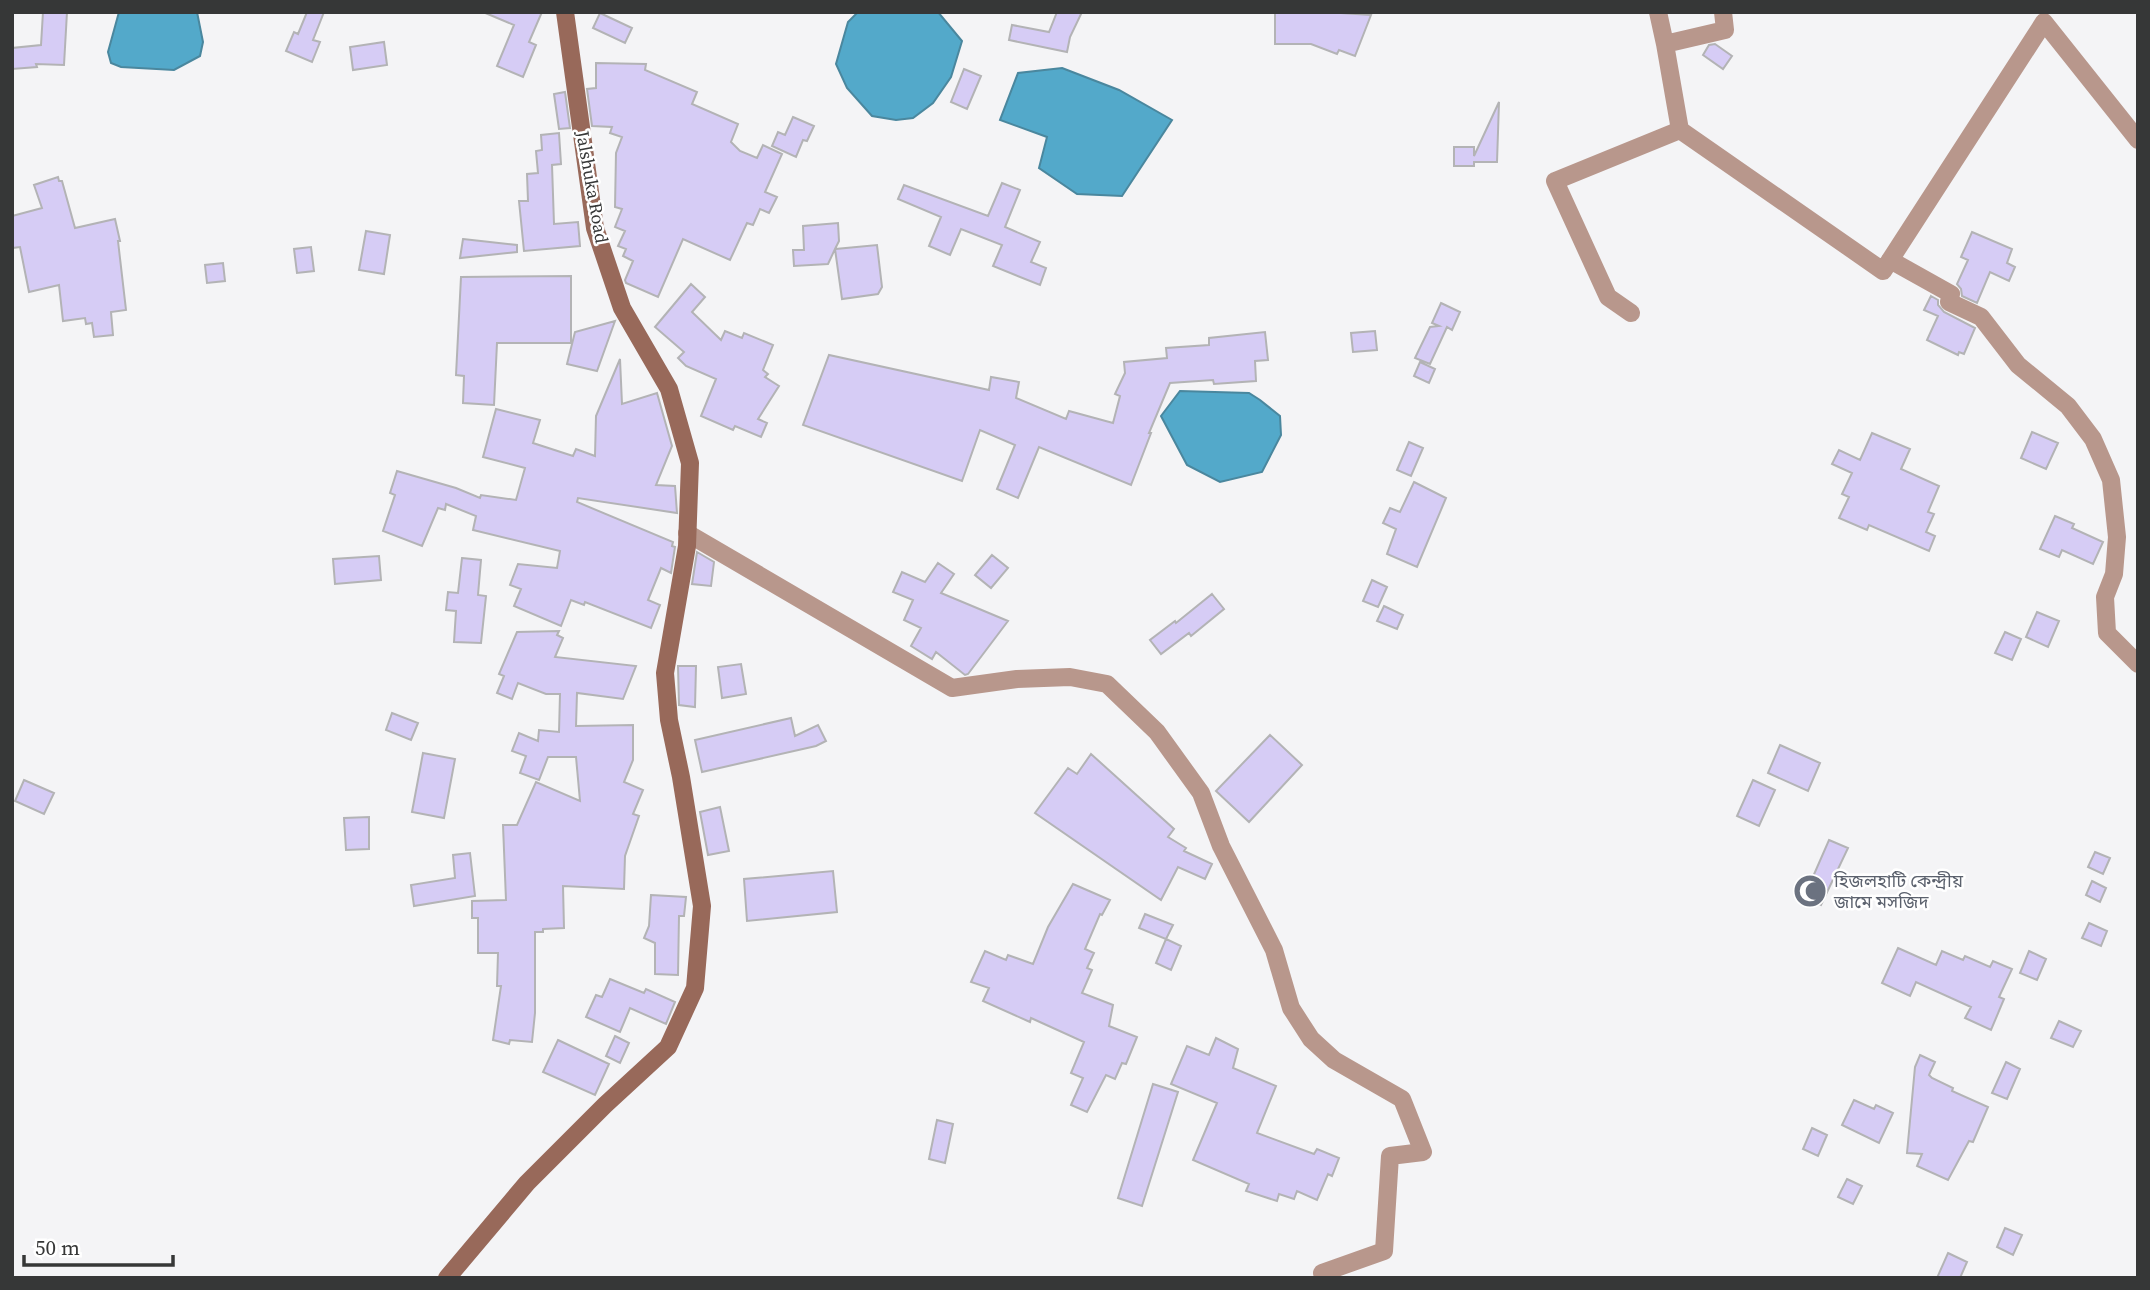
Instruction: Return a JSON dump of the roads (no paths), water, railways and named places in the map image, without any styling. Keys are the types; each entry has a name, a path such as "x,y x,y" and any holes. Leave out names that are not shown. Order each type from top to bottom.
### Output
{"street":[{"name":"Jalshuka Road","path":"447,1278 527,1184 605,1105 668,1047 695,988 702,906 669,720 665,673 687,533 690,463 668,389 622,308 595,228 565,12"},
{"path":"1658,12 1679,130 1883,271 2044,22 2138,140"},
{"path":"1665,44 1725,30 1723,12"},
{"path":"1631,313 1608,297 1555,181 1679,130"},
{"path":"1890,260 1951,294 1949,302 1981,317 2018,365 2068,406 2093,439 2111,480 2117,537 2114,574 2105,597 2107,632 2138,664"},
{"path":"687,533 952,688 1017,679 1070,677 1107,684 1157,732 1201,793 1221,846 1274,950 1292,1008 1311,1040 1334,1060 1402,1099 1423,1152 1390,1156 1384,1251 1322,1273"}],"water":[{"path":"119,12 197,12 203,42 200,56 174,70 121,67 111,63 108,52"},
{"path":"858,12 938,12 962,41 951,77 933,103 913,118 896,120 872,116 847,88 836,64 848,22"},
{"path":"1062,68 1119,90 1172,120 1122,196 1077,194 1039,168 1047,137 1000,120 1018,73"},
{"path":"1180,391 1249,393 1280,416 1281,435 1262,472 1220,482 1187,465 1161,416"}],"place":[{"name":"হিজলহাটি কেন্দ্রীয় জামে মসজিদ","path":"1810,891"}]}
